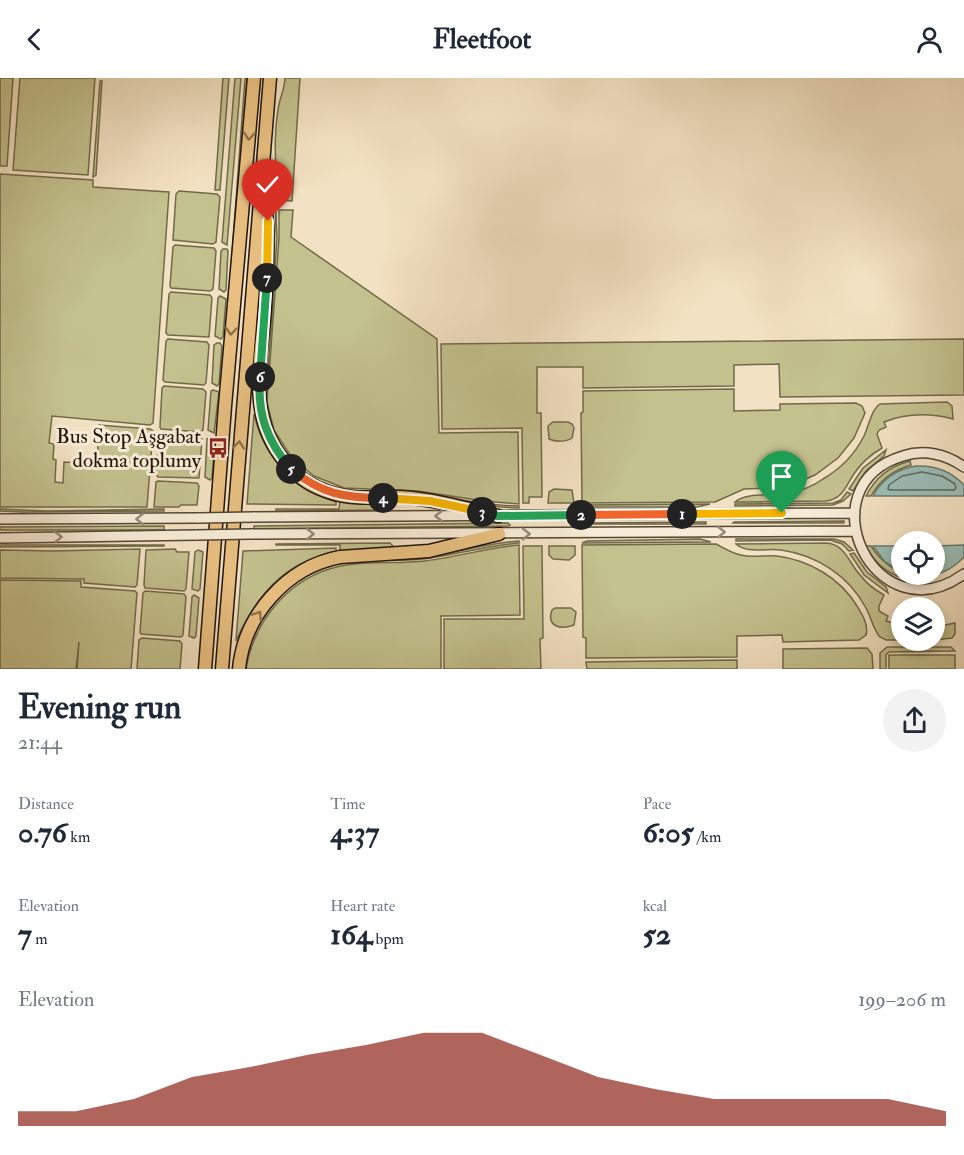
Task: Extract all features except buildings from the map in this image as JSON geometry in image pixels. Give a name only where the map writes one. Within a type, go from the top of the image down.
[{"type":"main road","points":[[205,669],[254,78]]},
{"type":"main road","points":[[222,669],[270,78]]},
{"type":"main road","points":[[262,169],[269,237],[259,404],[267,436],[277,453],[300,477],[333,494],[356,498],[401,497],[498,516]]},
{"type":"main road","points":[[238,669],[244,644],[260,611],[286,582],[304,569],[328,559],[429,551],[500,534]]},
{"type":"street","points":[[964,467],[950,458],[929,453],[915,453],[894,459],[882,466],[867,481],[860,493],[855,513],[855,531],[860,549],[877,571],[895,583],[915,588],[930,588],[950,582],[964,574]]},
{"type":"street","points":[[0,519],[12,521],[855,513]]},
{"type":"street","points":[[0,538],[251,534],[855,531]]},
{"type":"shaded area","points":[[0,78],[13,78],[7,166],[0,166]]},
{"type":"shaded area","points":[[20,78],[95,78],[88,175],[13,170]]},
{"type":"shaded area","points":[[223,78],[229,78],[220,190],[215,190]]},
{"type":"shaded area","points":[[235,78],[241,78],[227,245],[222,242]]},
{"type":"shaded area","points":[[245,78],[247,78],[232,281],[230,281]]},
{"type":"shaded area","points":[[285,78],[300,78],[292,201],[278,200],[276,166],[276,121]]},
{"type":"shaded area","points":[[100,81],[102,81],[96,175],[93,177]]},
{"type":"shaded area","points":[[0,174],[93,180],[93,187],[169,192],[153,423],[150,425],[52,416],[49,443],[54,444],[55,482],[63,483],[64,462],[97,464],[99,425],[150,429],[153,431],[147,507],[0,507]]},
{"type":"shaded area","points":[[179,191],[217,194],[220,197],[216,242],[213,244],[173,240],[176,194]]},
{"type":"shaded area","points":[[279,210],[293,210],[291,237],[437,339],[439,433],[518,432],[519,504],[418,491],[344,488],[314,476],[292,458],[274,430],[267,402]]},
{"type":"shaded area","points":[[276,212],[277,238],[266,402],[276,435],[294,463],[320,482],[337,488],[363,492],[419,493],[519,506],[519,508],[500,507],[431,496],[358,493],[326,486],[300,470],[285,455],[268,423],[264,387]]},
{"type":"shaded area","points":[[175,245],[214,248],[216,251],[213,289],[210,291],[171,288],[173,247]]},
{"type":"shaded area","points":[[223,249],[228,251],[224,292],[219,289]]},
{"type":"shaded area","points":[[171,292],[210,295],[212,298],[209,337],[168,335],[166,333]]},
{"type":"shaded area","points":[[220,296],[226,299],[221,339],[215,336]]},
{"type":"shaded area","points":[[168,339],[207,342],[209,345],[204,385],[163,380]]},
{"type":"shaded area","points":[[964,339],[964,395],[780,397],[779,364],[734,365],[734,386],[583,388],[583,367],[537,367],[537,413],[541,413],[542,497],[529,497],[529,503],[523,503],[522,428],[442,429],[441,344]]},
{"type":"shaded area","points":[[217,343],[222,346],[217,386],[212,383],[214,345]]},
{"type":"shaded area","points":[[164,386],[203,389],[206,392],[203,430],[200,432],[161,429],[162,388]]},
{"type":"shaded area","points":[[734,389],[734,411],[780,410],[780,404],[856,403],[862,406],[865,413],[854,438],[838,458],[815,475],[794,484],[773,488],[744,489],[715,502],[582,503],[581,413],[583,412],[583,391]]},
{"type":"shaded area","points":[[211,391],[219,392],[214,433],[208,430]]},
{"type":"shaded area","points":[[947,402],[952,406],[953,419],[918,415],[884,422],[886,427],[879,430],[877,434],[882,448],[862,464],[841,494],[832,500],[735,502],[746,497],[798,491],[829,475],[841,466],[856,449],[864,436],[874,410],[880,404]]},
{"type":"shaded area","points":[[254,414],[265,444],[283,469],[307,489],[336,502],[336,505],[247,504]]},
{"type":"shaded area","points":[[553,422],[572,424],[574,428],[572,438],[561,441],[549,439],[548,426]]},
{"type":"shaded area","points":[[161,433],[200,436],[202,439],[199,478],[158,477],[156,474]]},
{"type":"shaded area","points":[[210,437],[215,439],[210,480],[205,477],[207,439]]},
{"type":"shaded area","points":[[886,450],[884,456],[866,471],[853,491],[849,489],[863,468]]},
{"type":"shaded area","points":[[910,461],[911,465],[893,473],[883,480],[871,496],[866,496],[884,474]]},
{"type":"shaded area","points":[[156,482],[197,483],[199,486],[197,505],[154,507]]},
{"type":"shaded area","points":[[554,489],[572,490],[574,503],[548,503],[549,492]]},
{"type":"shaded area","points":[[847,492],[851,494],[843,501],[833,505],[735,506],[735,504],[833,503],[841,500]]},
{"type":"shaded area","points":[[340,501],[389,503],[393,506],[389,510],[276,511],[276,509],[339,509]]},
{"type":"shaded area","points":[[710,504],[697,507],[586,507],[582,505]]},
{"type":"shaded area","points":[[0,509],[47,511],[164,509],[164,511],[23,512],[0,511]]},
{"type":"shaded area","points":[[844,521],[844,523],[733,523],[734,522]]},
{"type":"shaded area","points":[[706,522],[706,524],[582,524],[583,523]]},
{"type":"shaded area","points":[[508,523],[510,525],[508,526],[254,529],[254,526]]},
{"type":"shaded area","points":[[164,526],[164,530],[0,530],[0,527]]},
{"type":"shaded area","points":[[700,539],[711,542],[582,543],[587,541]]},
{"type":"shaded area","points":[[736,539],[834,539],[844,542],[853,550],[849,551],[842,544],[830,540],[736,541]]},
{"type":"shaded area","points":[[519,541],[519,543],[423,559],[345,563],[307,576],[291,587],[265,614],[248,649],[242,669],[247,649],[254,630],[264,613],[290,584],[307,574],[345,561],[423,557]]},
{"type":"shaded area","points":[[390,543],[393,546],[390,549],[340,552],[340,545],[276,545],[276,544]]},
{"type":"shaded area","points":[[827,543],[839,547],[866,582],[884,595],[879,611],[888,616],[886,621],[891,622],[891,640],[880,637],[859,597],[851,586],[831,569],[794,553],[752,550],[736,544]]},
{"type":"shaded area","points":[[716,544],[745,556],[789,558],[823,572],[842,587],[857,606],[866,624],[866,635],[859,640],[783,642],[782,635],[737,636],[737,657],[586,658],[586,638],[583,637],[582,545]]},
{"type":"shaded area","points":[[0,545],[164,545],[164,546],[0,547]]},
{"type":"shaded area","points":[[519,545],[520,615],[441,616],[441,669],[246,669],[258,632],[268,615],[280,600],[310,577],[347,565],[425,561]]},
{"type":"shaded area","points":[[523,546],[542,546],[541,669],[444,669],[444,619],[524,619]]},
{"type":"shaded area","points":[[549,546],[575,546],[575,555],[569,560],[553,559],[549,555]]},
{"type":"shaded area","points":[[866,546],[871,546],[891,567],[891,572],[885,569],[874,559]]},
{"type":"shaded area","points":[[336,548],[336,551],[317,556],[301,564],[274,583],[253,609],[236,641],[243,551]]},
{"type":"shaded area","points":[[140,549],[135,587],[84,583],[84,579],[0,578],[0,550]]},
{"type":"shaded area","points":[[175,549],[177,552],[189,552],[186,589],[184,591],[145,588],[146,550]]},
{"type":"shaded area","points":[[198,550],[203,552],[198,591],[192,589],[195,552]]},
{"type":"shaded area","points":[[854,553],[867,572],[886,587],[888,593],[864,575],[850,554]]},
{"type":"shaded area","points":[[0,580],[81,581],[81,587],[135,591],[137,593],[131,669],[77,669],[79,642],[76,669],[0,669]]},
{"type":"shaded area","points":[[145,591],[184,594],[186,597],[181,637],[141,634],[143,593]]},
{"type":"shaded area","points":[[194,595],[199,598],[194,638],[189,636]]},
{"type":"shaded area","points":[[571,608],[576,612],[574,625],[560,627],[553,624],[552,610]]},
{"type":"shaded area","points":[[955,623],[955,634],[952,638],[945,639],[945,625]]},
{"type":"shaded area","points":[[142,638],[180,641],[182,644],[180,669],[137,669],[139,640]]},
{"type":"shaded area","points":[[887,647],[891,647],[891,651],[945,651],[945,647],[951,647],[955,651],[889,652],[886,655],[886,669],[880,669],[880,653]]},
{"type":"shaded area","points":[[867,648],[872,654],[873,669],[783,669],[783,649]]},
{"type":"shaded area","points":[[889,655],[955,655],[955,669],[889,669]]},
{"type":"shaded area","points":[[737,660],[737,669],[587,669],[586,662]]},
{"type":"water","points":[[916,466],[936,468],[954,476],[964,485],[964,496],[873,496],[891,476]]},
{"type":"water","points":[[964,545],[964,557],[945,571],[945,546]]},
{"type":"water","points":[[873,546],[891,546],[891,566],[885,562]]},
{"type":"place","name":"Bus Stop Aşgabat dokma toplumy","points":[[218,448]]},
{"type":"route","points":[[268,221],[268,258],[259,404],[267,436],[277,453],[291,469],[310,483],[333,494],[356,498],[401,497],[447,503],[498,516],[782,513]]}]
